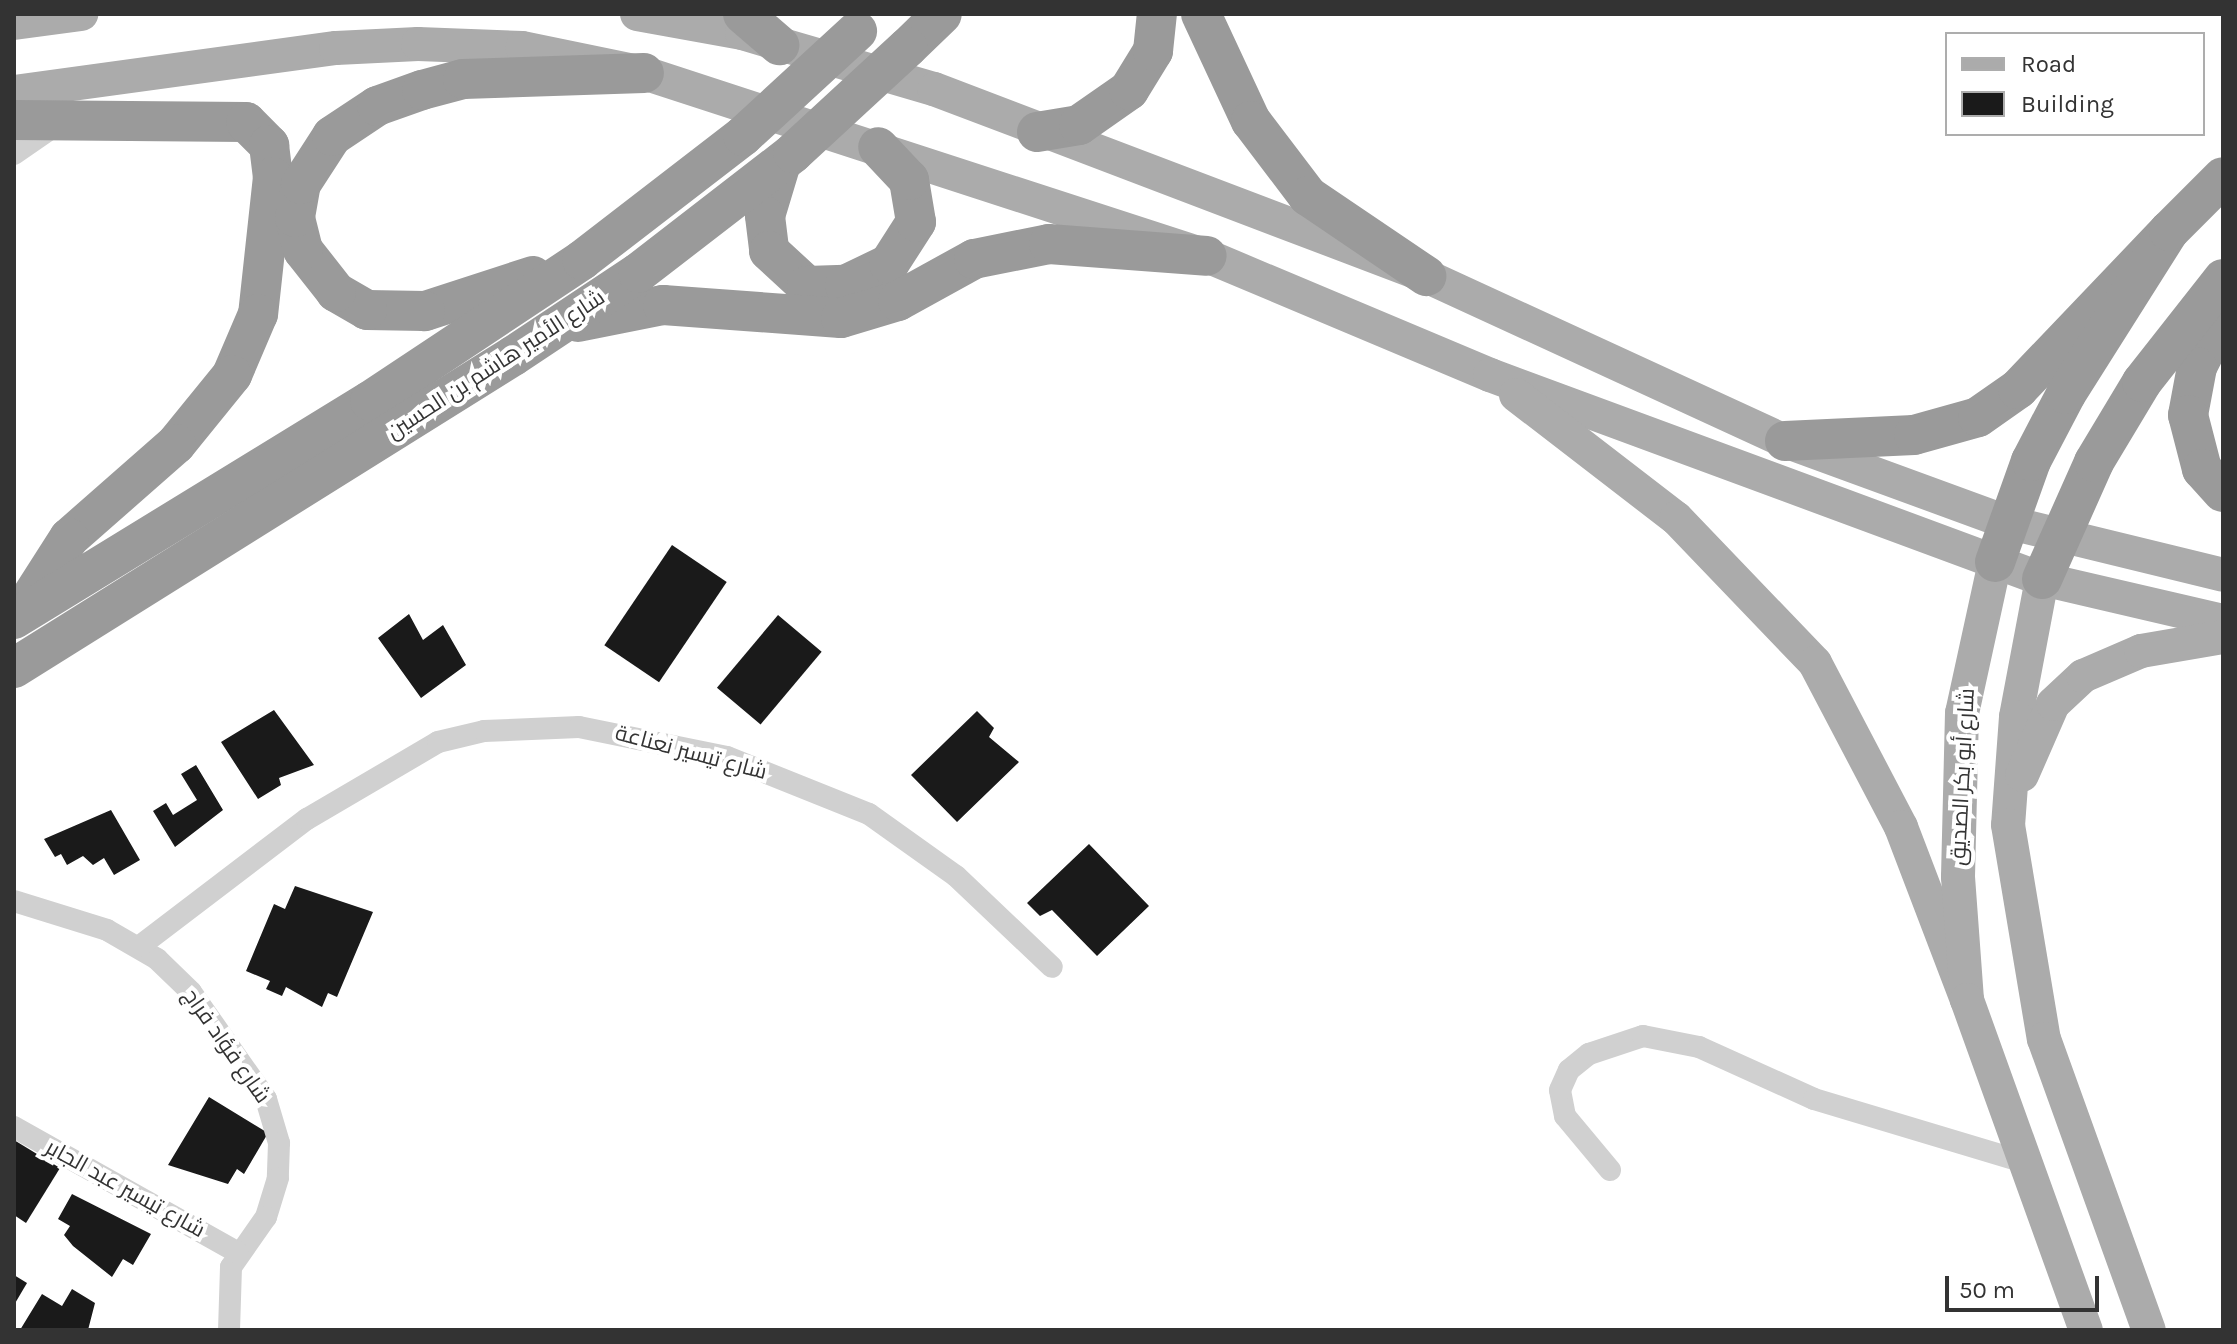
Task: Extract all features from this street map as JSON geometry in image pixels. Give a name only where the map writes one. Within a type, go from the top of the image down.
[{"type":"highway","points":[[743,14],[779,45]]},
{"type":"highway","name":"شارع الأمير هاشم بن الحسين","points":[[14,668],[558,327],[787,158],[942,14]]},
{"type":"highway","points":[[1037,132],[1089,120],[1129,90],[1153,51],[1157,14]]},
{"type":"highway","points":[[1201,14],[1251,121],[1292,177],[1426,276]]},
{"type":"highway","name":"شارع الأمير هاشم بن الحسين","points":[[17,618],[281,458],[582,260],[743,136],[865,23]]},
{"type":"highway","points":[[582,260],[425,311],[367,310],[336,292],[310,261],[297,232],[297,201],[332,136],[377,106],[463,79],[644,73]]},
{"type":"highway","points":[[14,120],[59,123],[246,122],[269,145],[272,200],[258,314],[232,375],[176,444],[69,538],[17,618]]},
{"type":"highway","points":[[787,158],[765,216],[769,251],[807,286],[845,285],[889,264],[916,222],[909,180],[878,147]]},
{"type":"highway","name":"شارع أبو بكر الصديق","points":[[1995,562],[2006,522],[2066,394],[2169,231],[2223,177]]},
{"type":"highway","points":[[1785,441],[1914,435],[1978,417],[2018,389],[2169,231]]},
{"type":"highway","points":[[558,327],[663,305],[841,318],[898,301],[974,259],[1022,247],[1207,256]]},
{"type":"highway","points":[[2042,579],[2058,538],[2142,382],[2223,279]]},
{"type":"highway","points":[[2223,315],[2197,367],[2188,415],[2202,469],[2223,492]]},
{"type":"main road","points":[[14,23],[81,14]]},
{"type":"main road","points":[[637,14],[779,45],[934,89],[1037,132],[1426,276],[1785,441],[2058,538],[2223,575]]},
{"type":"main road","points":[[14,92],[336,48],[418,44],[522,48],[644,73],[1207,256],[1490,375],[2042,579],[2223,621]]},
{"type":"main road","points":[[1490,375],[1676,518],[1815,663],[1901,827],[1967,1000]]},
{"type":"main road","name":"شارع أبو بكر الصديق","points":[[1995,562],[1962,713],[1958,877],[1967,1000],[2086,1330]]},
{"type":"main road","points":[[2042,579],[2016,717],[2008,825],[2044,1039],[2149,1330]]},
{"type":"main road","points":[[2008,825],[2030,750],[2069,687],[2105,662],[2223,637]]},
{"type":"street","points":[[14,154],[59,123]]},
{"type":"street","name":"شارع تيسير نعناعة","points":[[140,946],[307,819],[438,742],[484,731],[579,727],[727,757],[869,814],[956,876],[1052,967]]},
{"type":"street","name":"شارع فؤاد فراج","points":[[14,901],[140,946],[191,992],[273,1114],[281,1158],[275,1195],[237,1252],[229,1330]]},
{"type":"street","points":[[1610,1170],[1565,1116],[1560,1090],[1569,1070],[1589,1054],[1643,1036],[1699,1047],[1814,1099],[2024,1162]]},
{"type":"street","name":"شارع تيسير عبد الجابر","points":[[14,1127],[237,1252]]},
{"type":"building","points":[[672,545],[727,582],[659,682],[604,645]]},
{"type":"building","points":[[409,614],[423,640],[443,625],[466,665],[421,698],[378,638]]},
{"type":"building","points":[[778,615],[822,652],[761,724],[717,688]]},
{"type":"building","points":[[274,710],[314,765],[279,778],[281,785],[258,799],[221,742]]},
{"type":"building","points":[[977,711],[994,728],[989,737],[1019,762],[957,822],[911,775]]},
{"type":"building","points":[[196,765],[223,810],[175,847],[153,811],[166,803],[173,815],[197,800],[181,774]]},
{"type":"building","points":[[111,810],[140,860],[114,875],[104,858],[93,865],[83,856],[67,865],[61,854],[55,857],[44,839]]},
{"type":"building","points":[[1089,844],[1149,906],[1097,956],[1052,910],[1040,916],[1027,903]]},
{"type":"building","points":[[295,886],[373,912],[337,997],[328,993],[322,1007],[286,987],[282,996],[266,989],[270,981],[246,971],[274,904],[285,909]]},
{"type":"building","points":[[209,1097],[268,1133],[244,1174],[237,1169],[228,1184],[168,1165]]},
{"type":"building","points":[[14,1140],[60,1168],[26,1223],[14,1215]]},
{"type":"building","points":[[72,1194],[151,1234],[133,1265],[123,1259],[112,1277],[73,1246],[64,1235],[70,1226],[58,1219]]},
{"type":"building","points":[[14,1275],[27,1283],[14,1305]]},
{"type":"building","points":[[72,1289],[95,1303],[88,1330],[20,1330],[42,1294],[62,1306]]}]
